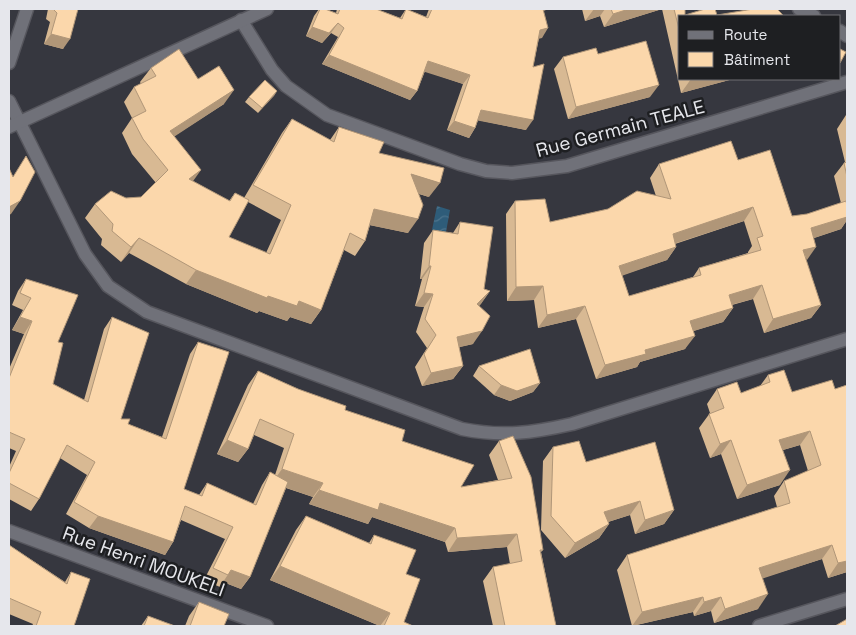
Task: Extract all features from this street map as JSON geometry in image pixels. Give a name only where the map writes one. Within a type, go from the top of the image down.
[{"type":"street","points":[[9,63],[27,9]]},
{"type":"street","points":[[14,124],[267,9]]},
{"type":"street","points":[[799,9],[812,15]]},
{"type":"street","name":"Rue Germain TEALE","points":[[240,20],[272,70],[286,86],[327,115],[460,164],[486,171],[512,173],[567,166],[847,82]]},
{"type":"street","points":[[9,101],[14,124],[86,254],[99,277],[119,296],[171,322],[462,429],[501,435],[545,430],[572,424],[847,339]]},
{"type":"street","name":"Rue Henri MOUKELI","points":[[9,531],[267,626]]},
{"type":"street","points":[[759,626],[847,599]]},
{"type":"water","points":[[437,206],[450,210],[446,232],[440,235],[432,230]]},
{"type":"building","points":[[53,9],[78,9],[70,39],[51,34],[57,13]]},
{"type":"building","points":[[320,9],[338,14],[340,9],[376,9],[402,19],[406,9],[428,18],[432,9],[543,9],[548,28],[540,30],[533,67],[544,64],[533,120],[481,110],[475,128],[454,121],[470,75],[428,61],[417,91],[329,55],[344,28],[338,23],[329,33],[312,27]]},
{"type":"building","points":[[611,9],[629,9],[613,14]]},
{"type":"building","points":[[674,9],[685,9],[685,15],[678,15],[678,25]]},
{"type":"building","points":[[705,9],[715,9],[717,15],[685,15]]},
{"type":"building","points":[[753,9],[777,9],[783,15],[717,15]]},
{"type":"building","points":[[646,41],[659,85],[576,107],[563,57],[596,48],[598,54]]},
{"type":"building","points":[[179,49],[198,79],[219,66],[234,90],[170,131],[201,170],[189,179],[230,201],[235,193],[249,200],[229,237],[270,254],[291,205],[253,185],[292,119],[334,142],[339,127],[384,142],[379,153],[444,168],[440,183],[411,174],[423,205],[418,219],[374,209],[365,241],[350,233],[321,310],[299,301],[297,306],[268,296],[267,298],[196,270],[139,238],[131,247],[112,231],[113,224],[95,204],[111,191],[126,198],[141,197],[168,170],[143,139],[132,118],[146,111],[134,87],[156,76],[151,68]]},
{"type":"building","points":[[841,50],[846,52],[841,61]]},
{"type":"building","points":[[265,80],[277,91],[262,108],[249,97]]},
{"type":"building","points":[[731,141],[738,160],[770,150],[792,216],[807,214],[846,201],[847,217],[811,228],[816,247],[803,250],[821,305],[773,319],[762,285],[729,295],[733,308],[690,321],[695,336],[645,350],[646,354],[605,365],[585,306],[547,315],[543,286],[516,287],[515,201],[545,199],[550,222],[608,209],[637,191],[671,199],[659,164]],"holes":[[[753,207],[763,236],[757,238],[761,250],[699,268],[701,275],[629,296],[619,266],[676,247],[673,234]]]},
{"type":"building","points":[[26,156],[35,172],[20,201],[9,207],[9,168],[13,177]]},
{"type":"building","points":[[847,162],[847,177],[844,163]]},
{"type":"building","points":[[460,222],[493,227],[484,289],[490,291],[477,304],[490,316],[482,331],[457,337],[463,366],[431,373],[424,354],[436,335],[425,319],[433,294],[424,293],[431,266],[429,266],[433,230],[458,234]]},
{"type":"building","points":[[26,279],[78,295],[58,342],[63,343],[53,384],[88,402],[112,317],[149,333],[121,419],[130,419],[128,424],[166,439],[198,342],[229,352],[184,489],[202,496],[207,483],[256,505],[270,472],[288,482],[250,577],[231,570],[228,575],[213,568],[233,527],[185,506],[173,542],[98,516],[74,502],[95,462],[67,445],[39,499],[9,483],[9,473],[25,439],[9,432],[9,378],[32,321],[20,317],[31,298],[20,293]]},
{"type":"building","points":[[530,349],[540,383],[517,391],[501,385],[479,366]]},
{"type":"building","points":[[784,370],[792,392],[832,380],[835,389],[847,385],[847,561],[838,563],[832,545],[759,568],[768,594],[725,609],[721,597],[704,602],[703,597],[642,612],[627,555],[790,503],[784,481],[821,465],[810,431],[779,440],[790,470],[747,485],[731,440],[720,444],[709,414],[724,408],[717,389],[737,382],[741,393],[770,382],[768,375]]},
{"type":"building","points":[[258,371],[298,389],[346,406],[345,410],[405,430],[402,441],[474,465],[461,487],[512,478],[499,441],[513,436],[531,477],[543,550],[540,550],[556,626],[505,626],[493,567],[522,561],[517,534],[457,538],[455,528],[380,503],[378,510],[319,490],[323,483],[282,469],[294,434],[260,419],[248,449],[227,440]]},
{"type":"building","points":[[579,441],[586,462],[655,442],[674,510],[645,520],[640,501],[604,512],[609,524],[575,543],[551,516],[553,447]]},
{"type":"building","points":[[306,516],[371,544],[374,535],[416,550],[406,574],[420,579],[404,622],[413,626],[384,626],[390,613],[280,566]]},
{"type":"building","points":[[9,545],[67,584],[71,572],[90,579],[74,626],[36,626],[41,612],[9,598]]},
{"type":"building","points":[[199,602],[229,614],[224,626],[190,626]]},
{"type":"building","points":[[148,616],[175,626],[144,626]]},
{"type":"building","points":[[847,619],[847,626],[835,626]]}]
